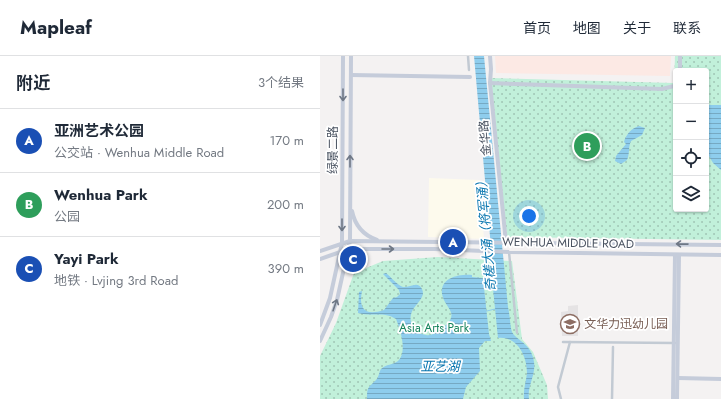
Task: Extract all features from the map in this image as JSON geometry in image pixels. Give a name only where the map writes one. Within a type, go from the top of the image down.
[{"type":"main road","name":"绿景二路","points":[[320,325],[330,298],[342,243],[343,56]]},
{"type":"main road","points":[[320,341],[337,300],[350,242],[351,56]]},
{"type":"main road","name":"金华路","points":[[490,56],[490,82],[504,243]]},
{"type":"main road","points":[[680,56],[680,68]]},
{"type":"main road","points":[[351,75],[470,77]]},
{"type":"main road","points":[[490,82],[662,88],[673,86]]},
{"type":"main road","points":[[350,200],[352,213],[356,224],[371,238],[382,242]]},
{"type":"main road","name":"WENHUA MIDDLE ROAD","points":[[320,251],[342,243],[350,242],[721,245]]},
{"type":"main road","name":"WENHUA MIDDLE ROAD","points":[[320,259],[349,249],[434,249],[503,252],[721,255]]},
{"type":"main road","points":[[673,399],[676,343],[677,255]]},
{"type":"main road","points":[[676,343],[678,378],[677,399]]},
{"type":"main road","points":[[678,378],[721,378]]},
{"type":"street","points":[[468,56],[469,70]]},
{"type":"street","points":[[509,252],[517,333]]},
{"type":"street","points":[[320,311],[325,314]]},
{"type":"street","points":[[563,342],[676,343]]},
{"type":"street","points":[[561,399],[558,387],[570,342]]},
{"type":"street","points":[[612,399],[613,347]]},
{"type":"shaded area","points":[[495,56],[671,56],[670,76],[496,73]]},
{"type":"shaded area","points":[[429,178],[480,180],[484,239],[428,237]]},
{"type":"shaded area","name":"文华力迅幼儿园","points":[[578,305],[578,336],[562,336],[561,312],[568,311],[568,306]]},
{"type":"green space","points":[[675,56],[721,56],[721,240],[507,237],[491,78],[673,83],[673,212],[709,212],[709,68],[675,68]]},
{"type":"green space","name":"Asia Arts Park","points":[[438,257],[512,261],[522,339],[533,352],[547,385],[548,399],[320,399],[320,356],[336,323],[354,273],[383,261]]},
{"type":"water","points":[[474,56],[484,56],[511,330],[514,335],[530,350],[534,362],[534,371],[529,390],[529,399],[524,399],[527,367],[523,354],[511,340],[498,338]]},
{"type":"water","points":[[709,105],[721,105],[721,170],[713,163],[709,156]]},
{"type":"water","points":[[639,126],[645,128],[642,135],[631,141],[627,160],[621,164],[615,161],[616,156],[626,144],[624,142],[628,134]]},
{"type":"water","name":"亚艺湖","points":[[386,273],[396,283],[403,287],[416,285],[420,286],[423,294],[422,298],[411,314],[411,320],[413,327],[417,331],[428,335],[433,334],[447,324],[452,315],[442,294],[442,288],[447,280],[462,275],[472,275],[472,277],[483,278],[491,341],[485,341],[479,348],[480,371],[466,387],[463,399],[367,399],[368,388],[377,379],[381,369],[398,361],[401,357],[403,346],[396,319],[387,315],[358,313],[359,292],[362,291],[362,307],[368,312],[378,312],[384,310],[393,298],[400,294],[399,290],[383,274]]},
{"type":"waterway","points":[[487,311],[495,309]]},
{"type":"place","name":"Wenhua Park","points":[[587,146]]},
{"type":"place","name":"亚洲艺术公园","points":[[453,242]]},
{"type":"place","name":"Yayi Park","points":[[353,259]]},
{"type":"place","name":"文华力迅幼儿园","points":[[570,324]]},
{"type":"water label","name":"奇槎大涌（将军涌）","points":[[486,233]]}]
